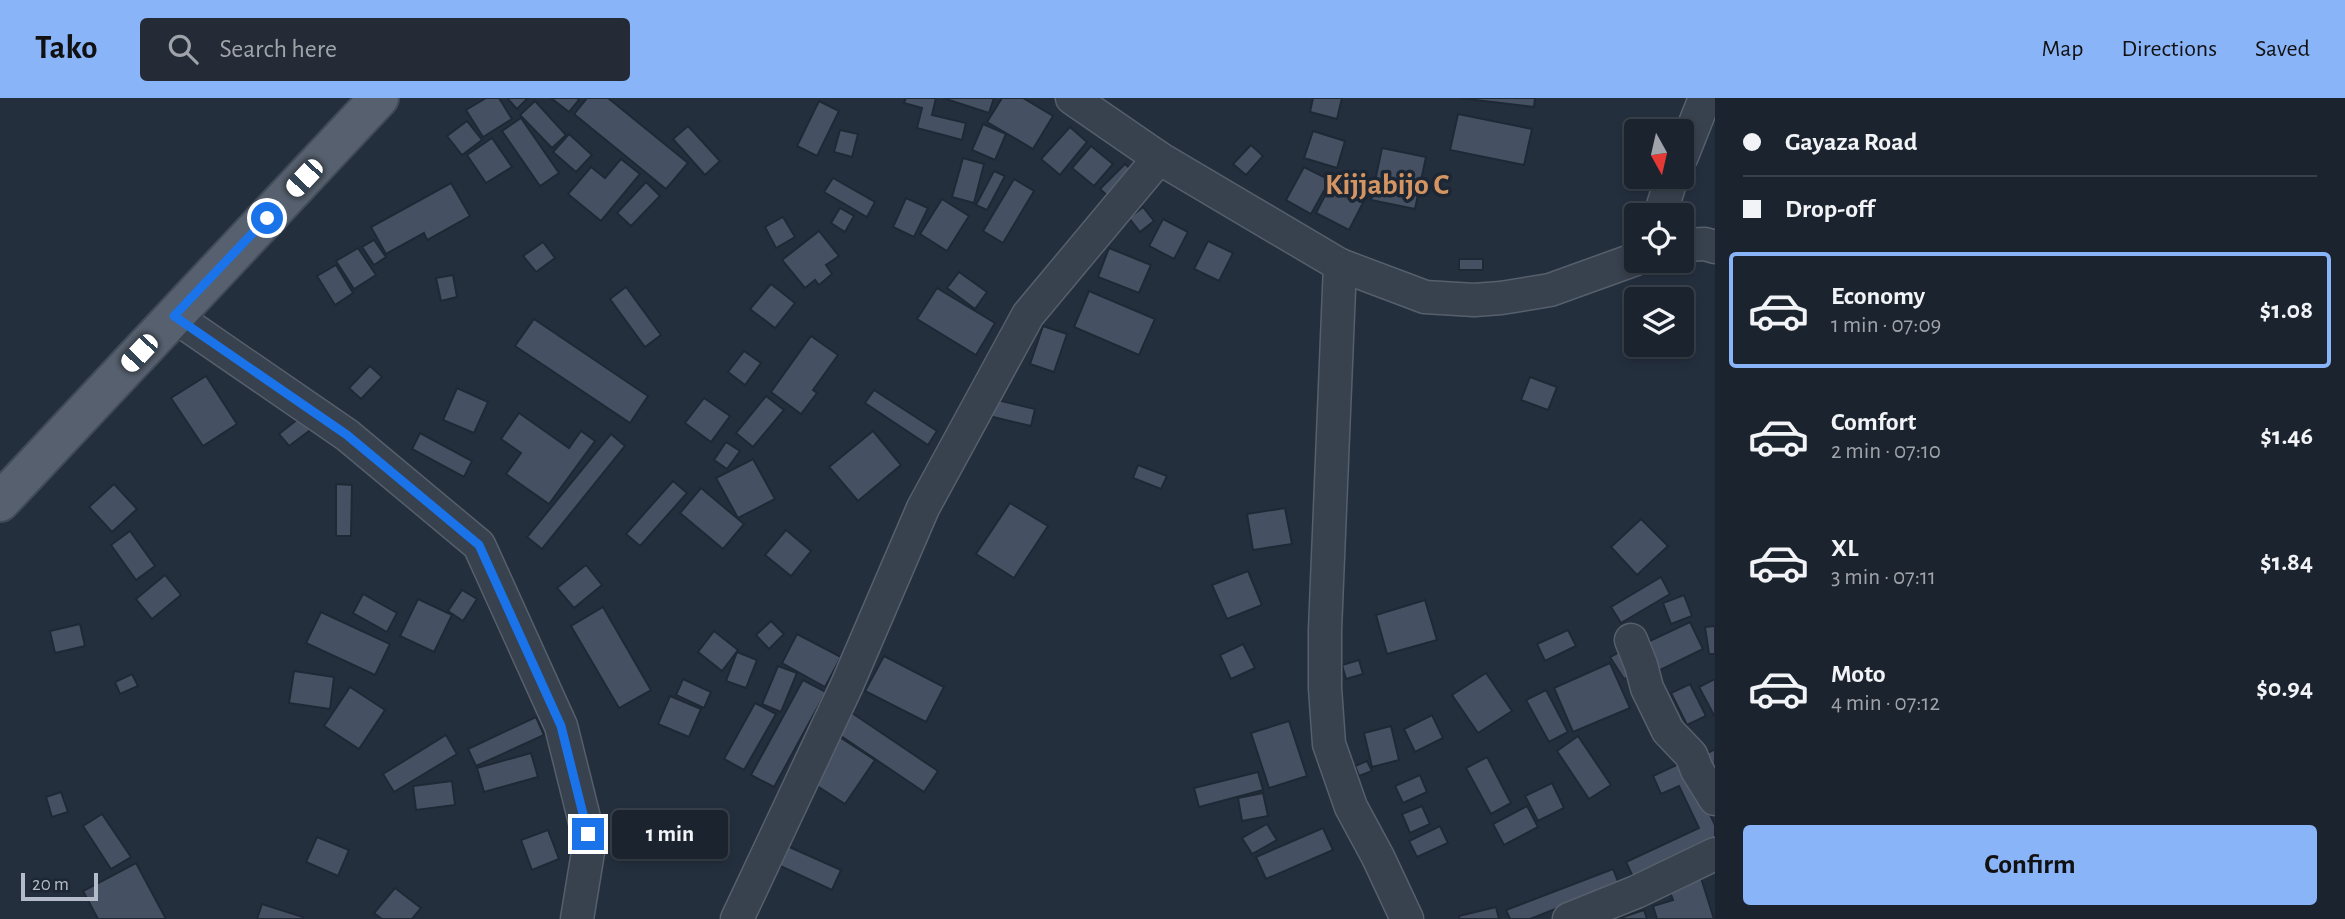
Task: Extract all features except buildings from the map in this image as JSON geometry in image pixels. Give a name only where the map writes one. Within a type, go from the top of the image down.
[{"type":"main road","points":[[0,502],[378,99]]},
{"type":"street","points":[[1072,98],[1159,158],[1340,265],[1425,297],[1474,300],[1550,290],[1624,263]]},
{"type":"street","points":[[1694,126],[1705,98]]},
{"type":"street","points":[[737,919],[847,685],[923,508],[1028,315],[1159,158]]},
{"type":"street","points":[[1694,244],[1715,247]]},
{"type":"street","points":[[1340,265],[1325,630],[1329,744],[1351,807],[1407,919]]},
{"type":"street","points":[[174,316],[347,435],[479,545],[566,742],[589,846],[576,919]]},
{"type":"street","points":[[1631,640],[1647,688],[1668,731],[1691,755],[1715,799]]},
{"type":"street","points":[[1569,919],[1636,892],[1715,854]]},
{"type":"district","name":"Kijjabijo C","points":[[1387,185]]},
{"type":"route","points":[[267,218],[174,316],[347,435],[479,545],[561,726],[588,834]]}]
